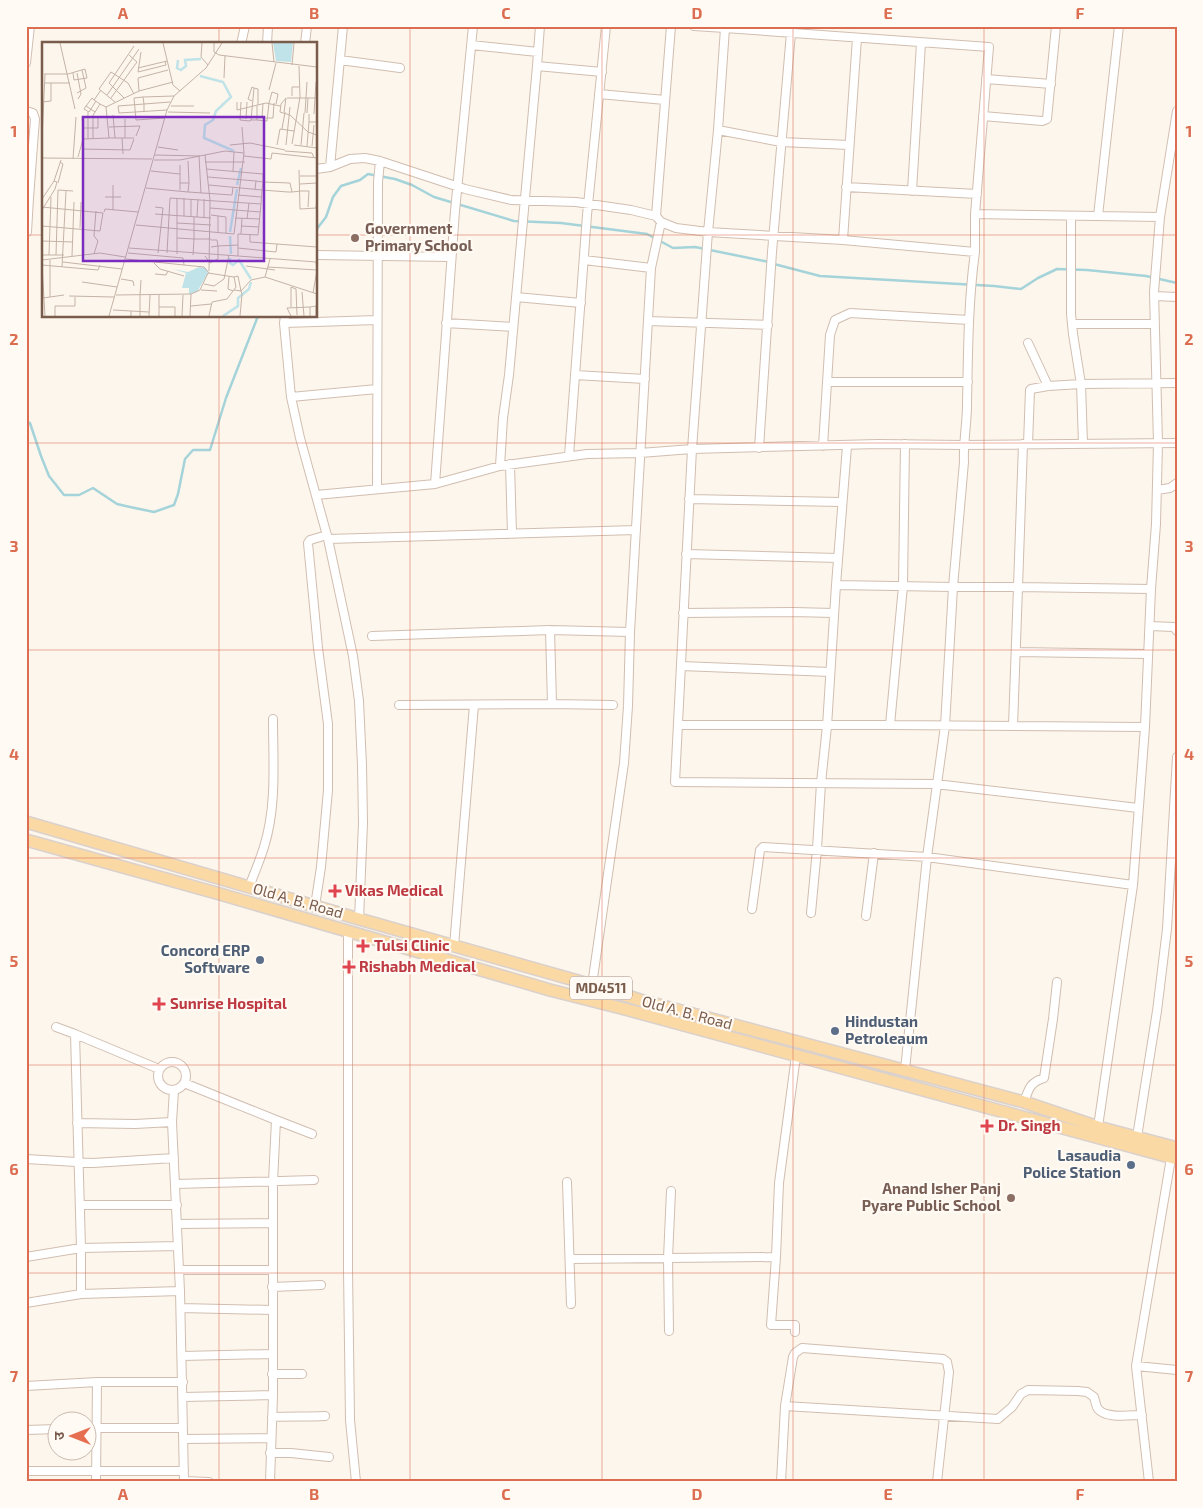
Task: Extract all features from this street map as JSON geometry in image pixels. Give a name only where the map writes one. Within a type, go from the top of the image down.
[{"type":"main road","name":"Old A. B. Road","points":[[26,822],[640,1000],[1024,1102],[1098,1127],[1137,1137],[1175,1155]]},
{"type":"main road","points":[[55,849],[62,833]]},
{"type":"main road","name":"Old A. B. Road","points":[[26,840],[550,990],[1175,1155]]},
{"type":"street","points":[[26,63],[30,26]]},
{"type":"street","points":[[241,42],[245,26]]},
{"type":"street","points":[[267,42],[268,26]]},
{"type":"street","points":[[305,42],[307,26]]},
{"type":"street","points":[[330,167],[343,26]]},
{"type":"street","points":[[435,484],[451,257],[473,26]]},
{"type":"street","points":[[500,466],[540,26]]},
{"type":"street","points":[[569,456],[586,236],[606,26]]},
{"type":"street","points":[[592,985],[624,763],[651,268],[658,239],[671,26]]},
{"type":"street","points":[[694,26],[989,47],[975,214],[975,252],[969,320],[967,412],[953,587],[945,726],[936,784],[905,1070]]},
{"type":"street","points":[[983,116],[1045,121],[1048,116],[1056,26]]},
{"type":"street","points":[[1098,216],[1120,26]]},
{"type":"street","points":[[725,28],[692,449],[675,782],[936,784],[1138,808]]},
{"type":"street","points":[[759,448],[772,252],[791,33]]},
{"type":"street","points":[[843,240],[857,38]]},
{"type":"street","points":[[912,191],[921,43]]},
{"type":"street","points":[[471,45],[538,52]]},
{"type":"street","points":[[340,60],[400,68]]},
{"type":"street","points":[[536,66],[602,72]]},
{"type":"street","points":[[986,79],[1051,84]]},
{"type":"street","points":[[600,94],[665,100]]},
{"type":"street","points":[[26,111],[33,113],[35,119],[27,232]]},
{"type":"street","points":[[1098,1127],[1133,885],[1145,727],[1156,524],[1158,443],[1155,271],[1160,217],[1177,111]]},
{"type":"street","points":[[718,130],[781,142],[849,145]]},
{"type":"street","points":[[318,169],[330,167],[350,159],[365,158],[380,161],[458,187],[511,200],[576,202],[631,210],[659,219],[676,228],[975,252]]},
{"type":"street","points":[[376,489],[378,182],[380,161]]},
{"type":"street","points":[[846,187],[977,194]]},
{"type":"street","points":[[975,214],[1160,217]]},
{"type":"street","points":[[1071,216],[1072,324],[1081,384],[1083,444]]},
{"type":"street","points":[[318,254],[451,257]]},
{"type":"street","points":[[584,260],[651,268]]},
{"type":"street","points":[[1154,294],[1177,297]]},
{"type":"street","points":[[516,298],[581,303]]},
{"type":"street","points":[[823,446],[830,335],[835,320],[850,313],[969,320]]},
{"type":"street","points":[[359,919],[363,823],[359,701],[353,656],[327,537],[291,397],[285,320],[377,320]]},
{"type":"street","points":[[648,321],[768,325]]},
{"type":"street","points":[[446,323],[513,327]]},
{"type":"street","points":[[1072,324],[1155,324]]},
{"type":"street","points":[[1028,342],[1048,386]]},
{"type":"street","points":[[575,375],[645,379]]},
{"type":"street","points":[[827,382],[968,382]]},
{"type":"street","points":[[1013,726],[1018,587],[1030,390],[1048,386],[1081,384],[1177,383]]},
{"type":"street","points":[[291,397],[377,389]]},
{"type":"street","points":[[316,494],[435,484],[510,464],[587,454],[640,453],[692,449],[905,444],[1177,442]]},
{"type":"street","points":[[890,725],[903,586],[905,444]]},
{"type":"street","points":[[810,913],[827,726],[847,446]]},
{"type":"street","points":[[510,464],[512,534]]},
{"type":"street","points":[[1157,490],[1170,488],[1177,483]]},
{"type":"street","points":[[689,499],[842,502]]},
{"type":"street","points":[[315,906],[321,867],[328,790],[328,724],[318,648],[308,542],[327,537],[636,530]]},
{"type":"street","points":[[686,554],[838,558]]},
{"type":"street","points":[[836,585],[1151,589]]},
{"type":"street","points":[[683,613],[834,613]]},
{"type":"street","points":[[1150,626],[1174,627],[1177,631]]},
{"type":"street","points":[[372,636],[550,630],[630,632]]},
{"type":"street","points":[[550,630],[552,704]]},
{"type":"street","points":[[1016,652],[1148,654]]},
{"type":"street","points":[[681,666],[830,672]]},
{"type":"street","points":[[399,705],[613,705]]},
{"type":"street","points":[[454,946],[474,705]]},
{"type":"street","points":[[249,887],[265,846],[271,811],[274,719]]},
{"type":"street","points":[[678,725],[1145,727]]},
{"type":"street","points":[[1137,1137],[1157,1011],[1166,929],[1177,757]]},
{"type":"street","points":[[752,909],[760,850],[763,846],[928,856],[1133,885]]},
{"type":"street","points":[[866,916],[874,853]]},
{"type":"street","points":[[348,932],[350,1420],[356,1482]]},
{"type":"street","points":[[1024,1102],[1030,1085],[1044,1078],[1057,982]]},
{"type":"street","points":[[56,1027],[159,1069]]},
{"type":"street","points":[[75,1034],[81,1294]]},
{"type":"street","points":[[795,1332],[795,1325],[770,1325],[776,1257],[779,1183],[796,1056]]},
{"type":"street","points":[[169,1062],[178,1063],[184,1068],[186,1076],[184,1083],[174,1090],[166,1089],[160,1084],[159,1069],[169,1062]]},
{"type":"street","points":[[184,1083],[312,1134]]},
{"type":"street","points":[[174,1090],[172,1122],[178,1224],[184,1482],[209,1482]]},
{"type":"street","points":[[270,1482],[272,1223],[276,1120]]},
{"type":"street","points":[[77,1123],[135,1124],[172,1122]]},
{"type":"street","points":[[1149,1482],[1136,1366],[1175,1155]]},
{"type":"street","points":[[26,1159],[79,1163],[174,1158]]},
{"type":"street","points":[[176,1184],[314,1180]]},
{"type":"street","points":[[567,1182],[571,1304]]},
{"type":"street","points":[[669,1332],[668,1258],[671,1190]]},
{"type":"street","points":[[80,1205],[177,1205]]},
{"type":"street","points":[[178,1224],[272,1223]]},
{"type":"street","points":[[26,1257],[81,1248],[178,1246]]},
{"type":"street","points":[[570,1259],[776,1257]]},
{"type":"street","points":[[179,1270],[272,1270]]},
{"type":"street","points":[[272,1287],[321,1285]]},
{"type":"street","points":[[26,1303],[81,1294],[180,1291]]},
{"type":"street","points":[[180,1308],[272,1310]]},
{"type":"street","points":[[781,1482],[785,1406],[793,1357],[802,1348],[943,1359],[947,1362],[949,1372],[936,1482]]},
{"type":"street","points":[[182,1356],[272,1354]]},
{"type":"street","points":[[1136,1366],[1177,1370]]},
{"type":"street","points":[[272,1374],[302,1374]]},
{"type":"street","points":[[26,1386],[96,1382],[183,1382]]},
{"type":"street","points":[[96,1382],[96,1410]]},
{"type":"street","points":[[785,1406],[998,1419],[1012,1406],[1021,1394],[1028,1390],[1039,1390],[1087,1392],[1094,1397],[1098,1408],[1104,1413],[1112,1416],[1142,1416]]},
{"type":"street","points":[[183,1397],[272,1395]]},
{"type":"street","points":[[272,1417],[292,1415],[325,1416]]},
{"type":"street","points":[[98,1428],[184,1428]]},
{"type":"street","points":[[26,1430],[48,1429]]},
{"type":"street","points":[[184,1439],[271,1438]]},
{"type":"street","points":[[270,1453],[291,1452],[329,1457]]},
{"type":"street","points":[[96,1460],[96,1482]]},
{"type":"street","points":[[26,1471],[184,1471]]},
{"type":"waterway","points":[[318,227],[326,217],[333,197],[341,186],[360,180],[368,174],[395,179],[412,185],[434,197],[514,221],[561,223],[647,234],[673,248],[695,247],[769,262]]},
{"type":"waterway","points":[[774,264],[820,276],[1021,289],[1057,269],[1146,276],[1177,283]]},
{"type":"waterway","points":[[26,421],[30,423],[49,476],[64,495],[79,495],[93,488],[117,504],[130,507],[154,512],[174,505],[185,459],[193,450],[210,450],[226,398],[257,318]]},
{"type":"place","name":"Government Primary School","points":[[355,238]]},
{"type":"place","name":"Vikas Medical","points":[[335,891]]},
{"type":"place","name":"Tulsi Clinic","points":[[363,946]]},
{"type":"place","name":"Concord ERP Software","points":[[260,960]]},
{"type":"place","name":"Rishabh Medical","points":[[349,967]]},
{"type":"place","name":"Sunrise Hospital","points":[[159,1004]]},
{"type":"place","name":"Hindustan Petroleaum","points":[[835,1031]]},
{"type":"place","name":"Dr. Singh","points":[[987,1126]]},
{"type":"place","name":"Lasaudia Police Station","points":[[1131,1165]]},
{"type":"place","name":"Anand Isher Panj Pyare Public School","points":[[1011,1198]]}]
